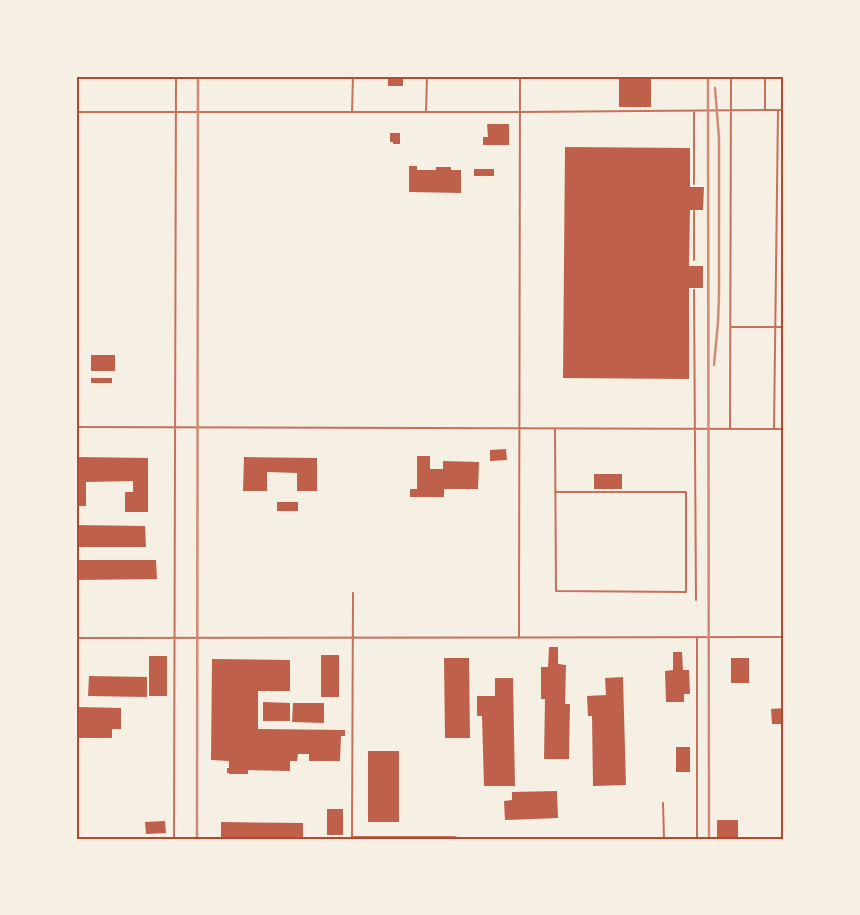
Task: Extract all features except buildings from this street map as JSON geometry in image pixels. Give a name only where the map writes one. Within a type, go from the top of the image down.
[{"type":"lane","points":[[174,839],[176,76]]},
{"type":"lane","points":[[352,76],[352,112]]},
{"type":"lane","points":[[426,112],[427,76]]},
{"type":"lane","points":[[519,637],[520,76]]},
{"type":"lane","points":[[730,429],[731,76]]},
{"type":"lane","points":[[765,76],[765,110]]},
{"type":"lane","points":[[774,430],[778,110]]},
{"type":"lane","points":[[76,112],[784,110]]},
{"type":"lane","points":[[694,111],[694,184]]},
{"type":"lane","points":[[694,212],[694,260]]},
{"type":"lane","points":[[694,290],[696,600]]},
{"type":"lane","points":[[730,327],[784,327]]},
{"type":"lane","points":[[76,427],[784,430]]},
{"type":"lane","points":[[555,429],[556,592],[686,592],[686,492],[556,492]]},
{"type":"lane","points":[[353,593],[352,838],[461,839]]},
{"type":"lane","points":[[697,637],[697,839]]},
{"type":"lane","points":[[76,638],[784,637]]},
{"type":"lane","points":[[663,803],[664,839]]},
{"type":"railway","points":[[197,839],[198,76]]},
{"type":"railway","points":[[708,76],[709,839]]},
{"type":"railway","points":[[714,365],[719,295],[719,138],[715,88]]}]
